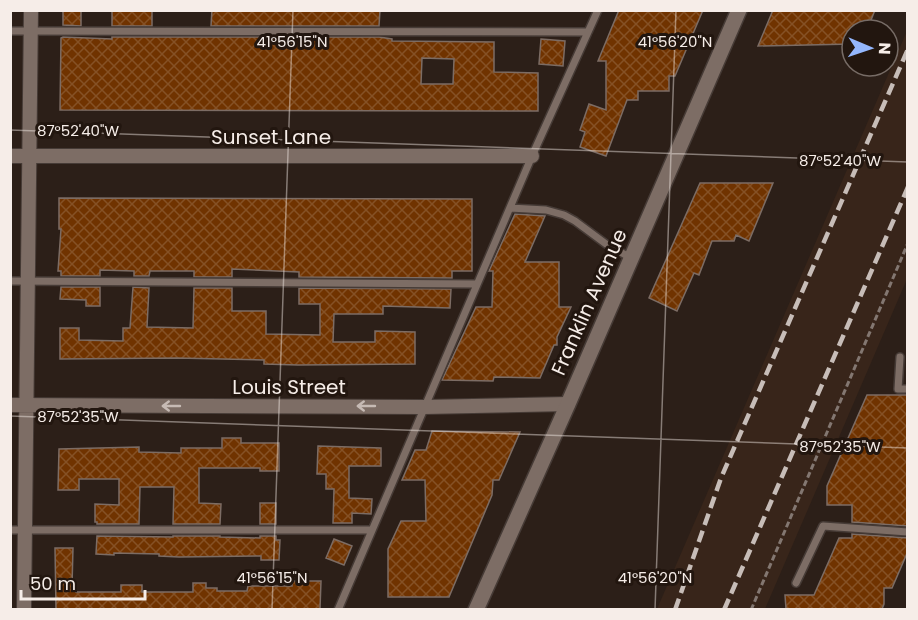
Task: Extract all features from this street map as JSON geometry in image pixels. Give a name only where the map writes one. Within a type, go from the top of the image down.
[{"type":"main road","name":"Franklin Avenue","points":[[476,609],[568,404],[739,10]]},
{"type":"street","points":[[24,609],[31,10]]},
{"type":"street","name":"Sunset Lane","points":[[10,156],[532,156]]},
{"type":"street","name":"Louis Street","points":[[10,405],[568,404]]},
{"type":"lane","points":[[338,609],[532,156],[598,10]]},
{"type":"lane","points":[[10,31],[588,32]]},
{"type":"lane","points":[[510,208],[546,210],[564,215],[631,258]]},
{"type":"lane","points":[[10,281],[477,284]]},
{"type":"lane","points":[[900,357],[898,389],[908,389]]},
{"type":"lane","points":[[796,583],[823,526],[908,532]]},
{"type":"lane","points":[[10,530],[372,530]]},
{"type":"path","points":[[751,609],[908,243]]},
{"type":"shaded area","points":[[907,31],[907,279],[765,609],[657,609],[887,78],[900,78],[900,47]]},
{"type":"building","points":[[63,10],[81,10],[81,26],[63,25]]},
{"type":"building","points":[[112,10],[152,10],[152,26],[112,26]]},
{"type":"building","points":[[212,10],[380,10],[379,26],[211,26]]},
{"type":"building","points":[[619,10],[703,10],[675,76],[669,76],[669,91],[638,91],[638,100],[627,100],[606,156],[580,147],[585,132],[580,130],[589,104],[606,110],[606,61],[598,61]]},
{"type":"building","points":[[773,10],[875,10],[872,18],[840,18],[840,44],[758,46]]},
{"type":"building","points":[[379,37],[392,39],[392,41],[494,42],[494,72],[538,73],[538,111],[60,110],[61,38]],"holes":[[[422,58],[454,59],[453,84],[421,84]]]},
{"type":"building","points":[[541,39],[565,41],[563,66],[539,64]]},
{"type":"building","points":[[700,183],[773,183],[749,241],[736,235],[734,241],[712,241],[699,275],[694,273],[677,311],[649,298]]},
{"type":"building","points":[[59,198],[472,199],[472,271],[452,271],[452,278],[299,277],[299,272],[232,269],[232,277],[194,277],[194,271],[150,271],[149,276],[134,276],[134,271],[100,270],[100,276],[61,276],[61,271],[58,271],[61,229],[59,229]]},
{"type":"building","points":[[515,214],[545,216],[525,262],[559,262],[559,307],[571,307],[557,337],[557,345],[554,345],[540,378],[494,377],[493,381],[442,380],[476,307],[492,307],[493,271],[489,271]]},
{"type":"building","points":[[61,287],[100,287],[100,306],[86,306],[86,300],[60,299]]},
{"type":"building","points":[[133,287],[149,288],[147,327],[193,328],[194,288],[232,288],[232,311],[266,311],[266,334],[320,335],[320,304],[299,304],[299,288],[451,289],[450,308],[383,306],[383,314],[334,314],[333,342],[375,342],[375,331],[415,332],[415,364],[298,365],[264,364],[264,360],[177,358],[60,359],[60,328],[79,328],[79,340],[123,341],[123,328],[130,328]]},
{"type":"building","points":[[867,395],[908,395],[908,526],[852,522],[852,505],[827,505],[827,486]]},
{"type":"building","points":[[432,431],[520,432],[499,480],[493,480],[492,495],[449,597],[388,597],[388,549],[401,521],[426,521],[425,480],[402,480],[415,450],[426,450]]},
{"type":"building","points":[[222,438],[241,438],[241,443],[279,443],[279,471],[260,471],[260,468],[199,468],[199,503],[221,504],[220,524],[173,524],[174,487],[140,487],[139,524],[97,524],[95,522],[95,504],[119,505],[119,479],[79,479],[79,490],[58,490],[59,449],[139,447],[139,452],[181,453],[181,448],[222,448]]},
{"type":"building","points":[[318,446],[381,448],[381,466],[349,466],[349,498],[372,499],[371,514],[352,513],[352,523],[333,523],[334,489],[326,489],[326,474],[317,474]]},
{"type":"building","points":[[260,503],[276,503],[276,524],[260,524]]},
{"type":"building","points":[[852,534],[908,538],[908,551],[892,588],[884,588],[882,609],[786,609],[785,595],[814,595],[839,538],[852,538]]},
{"type":"building","points":[[97,536],[260,538],[260,536],[276,536],[276,540],[280,540],[279,560],[261,560],[261,556],[179,557],[159,556],[159,554],[96,554]]},
{"type":"building","points":[[334,539],[352,546],[344,565],[326,558]]},
{"type":"building","points":[[55,548],[73,548],[72,586],[76,586],[76,592],[121,592],[121,585],[142,585],[142,592],[193,592],[193,583],[206,583],[206,588],[217,588],[217,591],[247,591],[248,586],[292,586],[292,581],[321,581],[320,609],[56,609]]},
{"type":"railway","points":[[675,610],[721,478],[908,49]]},
{"type":"railway","points":[[724,610],[908,187]]}]
